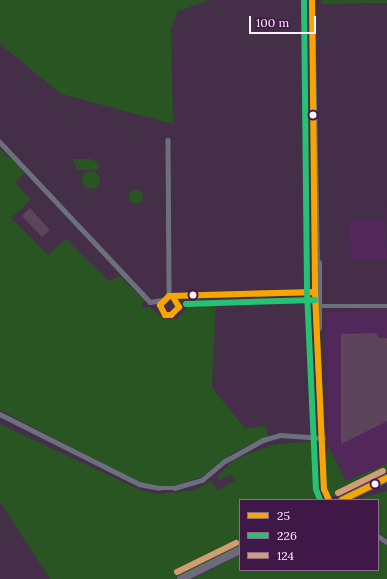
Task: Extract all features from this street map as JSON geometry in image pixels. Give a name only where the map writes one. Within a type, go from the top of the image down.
[{"type":"highway","points":[[344,499],[387,478]]},
{"type":"highway","points":[[180,579],[239,550]]},
{"type":"street","points":[[312,0],[318,329],[324,489],[329,499]]},
{"type":"street","points":[[162,300],[161,311],[171,315],[179,307],[171,297],[168,140]]},
{"type":"street","points":[[0,142],[150,302],[171,297],[317,292]]},
{"type":"street","points":[[317,292],[320,306],[318,329]]},
{"type":"street","points":[[320,306],[387,306]]},
{"type":"street","points":[[0,414],[139,484],[159,488],[174,488],[202,480],[225,461],[263,440],[280,435],[322,438]]},
{"type":"shaded area","points":[[385,199],[387,259],[350,259],[349,219],[384,219]]},
{"type":"shaded area","points":[[387,311],[387,464],[346,481],[328,445],[325,312]]},
{"type":"green space","points":[[0,0],[211,0],[178,11],[171,29],[173,124],[61,94],[0,44]]},
{"type":"green space","points":[[321,0],[387,0],[387,3],[321,4]]},
{"type":"green space","points":[[0,149],[5,153],[2,156],[10,157],[25,173],[15,182],[31,200],[11,218],[48,255],[66,239],[109,281],[120,276],[144,300],[141,308],[150,307],[164,319],[177,319],[195,299],[216,300],[212,388],[245,428],[266,426],[268,437],[234,452],[201,477],[174,486],[158,487],[139,482],[0,410]]},
{"type":"green space","points":[[73,159],[91,159],[98,163],[98,170],[77,170]]},
{"type":"green space","points":[[91,171],[97,174],[100,180],[97,186],[91,189],[85,186],[82,180],[85,174]]},
{"type":"green space","points":[[136,190],[141,192],[143,197],[141,202],[136,204],[131,202],[129,197],[131,192]]},
{"type":"green space","points":[[0,424],[142,491],[158,494],[195,490],[211,481],[218,490],[235,481],[231,474],[219,480],[217,476],[234,460],[271,445],[317,441],[320,499],[239,499],[239,547],[175,579],[50,579],[0,502]]},
{"type":"green space","points":[[328,445],[346,481],[387,464],[387,472],[338,496],[330,496],[326,492],[325,470]]},
{"type":"green space","points":[[387,491],[387,538],[379,533],[379,499],[359,499]]},
{"type":"green space","points":[[379,541],[387,546],[387,579],[192,579],[239,556],[239,571],[379,571]]},
{"type":"building","points":[[30,208],[50,230],[42,237],[22,216]]},
{"type":"building","points":[[376,333],[379,338],[387,338],[387,421],[341,444],[341,334]]},
{"type":"transit line","name":"226","points":[[304,0],[307,292],[316,489],[320,499]]},
{"type":"transit line","name":"25","points":[[312,0],[315,292],[324,489],[329,499]]},
{"type":"transit line","name":"25","points":[[173,297],[179,307],[171,315],[165,315],[160,305],[169,296],[315,292]]},
{"type":"transit line","name":"226","points":[[186,304],[315,300]]},
{"type":"transit line","name":"124","points":[[338,493],[383,471]]},
{"type":"transit line","name":"25","points":[[344,499],[387,478]]},
{"type":"transit line","name":"124","points":[[177,572],[236,543]]}]
